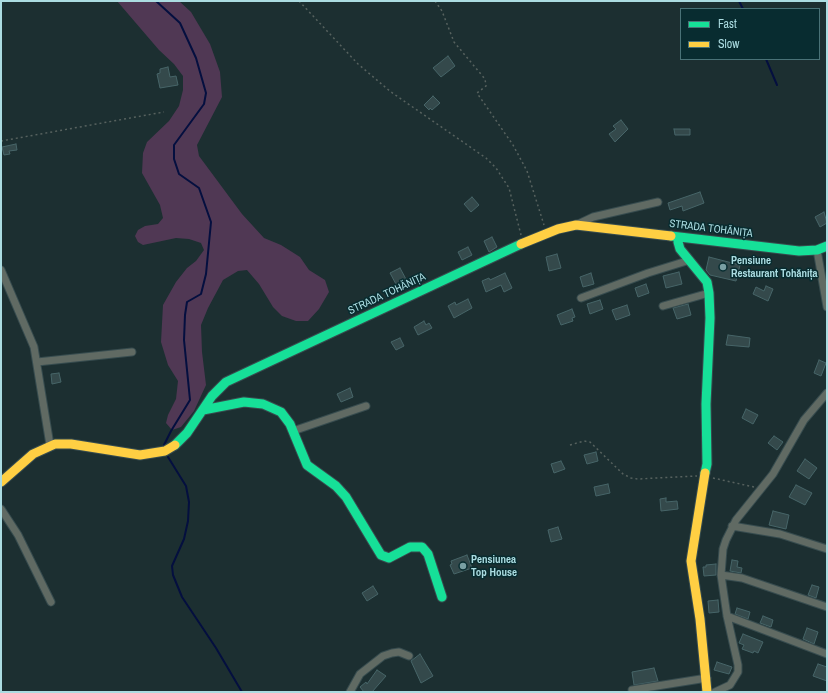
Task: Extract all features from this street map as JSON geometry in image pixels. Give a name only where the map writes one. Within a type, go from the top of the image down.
[{"type":"main road","name":"STRADA TOHĂNIȚA","points":[[1,482],[33,454],[50,445],[66,443],[140,456],[157,454],[165,451],[180,441],[219,388],[236,377],[547,233],[576,225],[783,250],[817,250],[827,246]]},
{"type":"main road","points":[[679,237],[679,245],[707,282],[709,293],[706,477],[695,533],[692,561],[692,575],[700,619],[707,678],[707,692]]},
{"type":"main road","points":[[203,410],[244,402],[263,404],[281,412],[293,431],[307,465],[336,486],[346,497],[381,555],[389,558],[410,547],[422,547],[428,554],[442,598]]},
{"type":"street","points":[[576,225],[593,217],[658,202]]},
{"type":"street","points":[[817,250],[827,307]]},
{"type":"street","points":[[581,298],[648,273],[690,260]]},
{"type":"street","points":[[1,270],[30,335],[37,362],[50,445]]},
{"type":"street","points":[[663,306],[709,293]]},
{"type":"street","points":[[37,362],[132,352]]},
{"type":"street","points":[[715,692],[730,685],[738,672],[738,665],[727,616],[721,575],[723,549],[732,526],[781,461],[804,420],[827,393]]},
{"type":"street","points":[[293,431],[366,406]]},
{"type":"street","points":[[1,509],[18,535],[51,602]]},
{"type":"street","points":[[732,526],[780,534],[827,549]]},
{"type":"street","points":[[721,575],[742,578],[827,607]]},
{"type":"street","points":[[727,616],[827,654]]},
{"type":"street","points":[[350,692],[360,674],[383,656],[399,652],[409,656]]},
{"type":"street","points":[[632,690],[707,678]]},
{"type":"path","points":[[300,1],[358,64],[390,92],[486,158],[496,168],[509,188],[519,220],[523,243]]},
{"type":"path","points":[[436,1],[442,10],[454,42],[485,79],[486,86],[477,93],[513,145],[527,171],[547,233]]},
{"type":"path","points":[[1,140],[164,112]]},
{"type":"path","points":[[570,445],[584,441],[590,442],[623,474],[631,478],[638,479],[689,476],[706,477],[762,488]]},
{"type":"shaded area","points":[[117,1],[179,1],[191,12],[210,44],[220,72],[222,97],[197,145],[199,156],[242,214],[264,238],[281,245],[300,257],[309,270],[325,280],[329,292],[319,309],[308,321],[296,321],[282,316],[273,307],[259,284],[247,270],[238,271],[223,280],[201,325],[202,352],[206,385],[194,411],[181,427],[172,430],[166,423],[168,415],[176,399],[178,381],[168,365],[161,342],[163,305],[176,282],[187,268],[196,261],[204,250],[201,243],[189,239],[176,238],[143,245],[138,242],[135,236],[138,230],[145,226],[158,224],[163,218],[160,205],[142,173],[143,153],[147,142],[169,121],[179,106],[183,90],[183,76]]},
{"type":"building","points":[[448,56],[455,66],[441,77],[433,68]]},
{"type":"building","points":[[168,67],[170,77],[176,76],[178,85],[160,88],[157,74],[160,73],[160,69]]},
{"type":"building","points":[[433,96],[440,103],[432,110],[430,108],[429,110],[424,105]]},
{"type":"building","points":[[621,120],[628,129],[615,142],[609,134],[616,129],[613,126]]},
{"type":"building","points":[[674,129],[690,129],[690,135],[675,135]]},
{"type":"building","points":[[16,144],[17,150],[9,151],[10,154],[4,155],[2,147]]},
{"type":"building","points":[[700,192],[704,203],[683,211],[682,206],[670,210],[668,203]]},
{"type":"building","points":[[472,197],[479,205],[471,212],[464,204]]},
{"type":"building","points":[[824,212],[827,223],[820,227],[815,217]]},
{"type":"building","points":[[492,237],[497,247],[489,252],[484,241]]},
{"type":"building","points":[[468,247],[472,255],[462,260],[458,252]]},
{"type":"building","points":[[557,254],[561,268],[549,271],[546,257]]},
{"type":"building","points":[[709,257],[740,265],[736,281],[710,275],[706,270]]},
{"type":"building","points":[[400,268],[407,281],[397,286],[390,273]]},
{"type":"building","points":[[679,272],[682,284],[666,288],[663,276]]},
{"type":"building","points":[[505,273],[512,288],[504,292],[501,285],[486,292],[482,281],[489,278],[490,280]]},
{"type":"building","points":[[591,273],[594,284],[583,287],[580,277]]},
{"type":"building","points":[[646,284],[649,293],[638,297],[635,288]]},
{"type":"building","points":[[766,286],[773,289],[768,301],[753,294],[756,287],[764,291]]},
{"type":"building","points":[[468,299],[472,308],[454,318],[448,306],[455,302],[456,305]]},
{"type":"building","points":[[600,300],[603,309],[590,314],[587,304]]},
{"type":"building","points":[[688,304],[691,315],[677,319],[673,308]]},
{"type":"building","points":[[627,305],[630,315],[616,320],[612,310]]},
{"type":"building","points":[[572,309],[575,317],[572,318],[573,321],[561,325],[557,315]]},
{"type":"building","points":[[424,321],[426,325],[429,323],[432,328],[418,335],[414,327]]},
{"type":"building","points":[[728,335],[750,338],[749,347],[726,345]]},
{"type":"building","points":[[400,338],[404,346],[396,350],[391,342]]},
{"type":"building","points":[[819,360],[826,363],[821,376],[814,373]]},
{"type":"building","points":[[59,373],[61,382],[52,384],[51,374]]},
{"type":"building","points":[[350,388],[353,397],[341,402],[337,394]]},
{"type":"building","points":[[746,409],[758,415],[753,424],[742,418]]},
{"type":"building","points":[[774,436],[783,442],[777,450],[768,443]]},
{"type":"building","points":[[596,452],[598,461],[587,464],[584,455]]},
{"type":"building","points":[[805,459],[817,468],[809,479],[797,471]]},
{"type":"building","points":[[561,461],[565,469],[554,473],[551,464]]},
{"type":"building","points":[[608,484],[610,493],[596,496],[594,487]]},
{"type":"building","points":[[796,485],[812,493],[805,505],[789,497]]},
{"type":"building","points":[[666,498],[666,502],[677,501],[678,509],[661,511],[660,499]]},
{"type":"building","points":[[773,511],[789,515],[786,529],[769,525]]},
{"type":"building","points":[[558,527],[562,539],[551,542],[548,530]]},
{"type":"building","points":[[467,555],[472,568],[454,574],[450,565],[452,564],[451,561]]},
{"type":"building","points":[[732,560],[738,561],[737,567],[742,568],[741,573],[730,571]]},
{"type":"building","points":[[716,564],[716,575],[704,576],[703,567],[706,567],[706,565]]},
{"type":"building","points":[[812,585],[819,587],[816,598],[808,595]]},
{"type":"building","points":[[373,586],[378,594],[367,601],[362,593]]},
{"type":"building","points":[[718,600],[719,612],[709,613],[708,601]]},
{"type":"building","points":[[737,608],[750,612],[748,619],[735,614]]},
{"type":"building","points":[[763,616],[773,620],[771,627],[760,623]]},
{"type":"building","points":[[807,628],[818,632],[814,644],[803,639]]},
{"type":"building","points":[[743,634],[763,642],[758,653],[754,651],[753,653],[742,649],[744,645],[739,643]]},
{"type":"building","points":[[420,654],[433,676],[421,683],[411,661]]},
{"type":"building","points":[[717,662],[732,667],[729,674],[714,670]]},
{"type":"building","points":[[818,664],[827,667],[827,681],[813,676]]},
{"type":"building","points":[[654,668],[658,681],[634,685],[632,672]]},
{"type":"building","points":[[377,670],[386,676],[372,692],[364,692],[360,687],[366,682],[367,684]]},
{"type":"waterway","points":[[156,1],[180,23],[196,58],[206,93],[204,104],[174,145],[174,159],[179,174],[199,188],[211,222],[206,274],[201,294],[187,302],[185,315],[184,340],[190,400],[164,445]]},
{"type":"waterway","points":[[739,1],[742,8]]},
{"type":"waterway","points":[[766,60],[777,85]]},
{"type":"waterway","points":[[168,457],[186,486],[189,502],[188,521],[184,539],[172,566],[173,575],[182,597],[216,648],[242,692]]},
{"type":"traffic: fast","points":[[671,236],[799,251],[817,250],[827,246]]},
{"type":"traffic: fast","points":[[679,237],[678,242],[680,249],[707,282],[709,293],[710,318],[706,404],[707,464],[705,473]]},
{"type":"traffic: fast","points":[[175,445],[187,433],[212,396],[226,382],[521,244]]},
{"type":"traffic: fast","points":[[203,410],[244,402],[263,404],[281,412],[290,424],[307,465],[336,486],[346,497],[381,555],[389,558],[410,547],[422,547],[428,554],[442,597]]},
{"type":"traffic: slow","points":[[521,244],[558,229],[576,225],[671,236]]},
{"type":"traffic: slow","points":[[1,482],[33,454],[55,444],[71,444],[140,455],[165,451],[175,445]]},
{"type":"traffic: slow","points":[[705,473],[691,561],[700,619],[707,692]]},
{"type":"place","name":"Pensiune Restaurant Tohănița","points":[[723,267]]},
{"type":"place","name":"Pensiunea Top House","points":[[463,566]]}]
